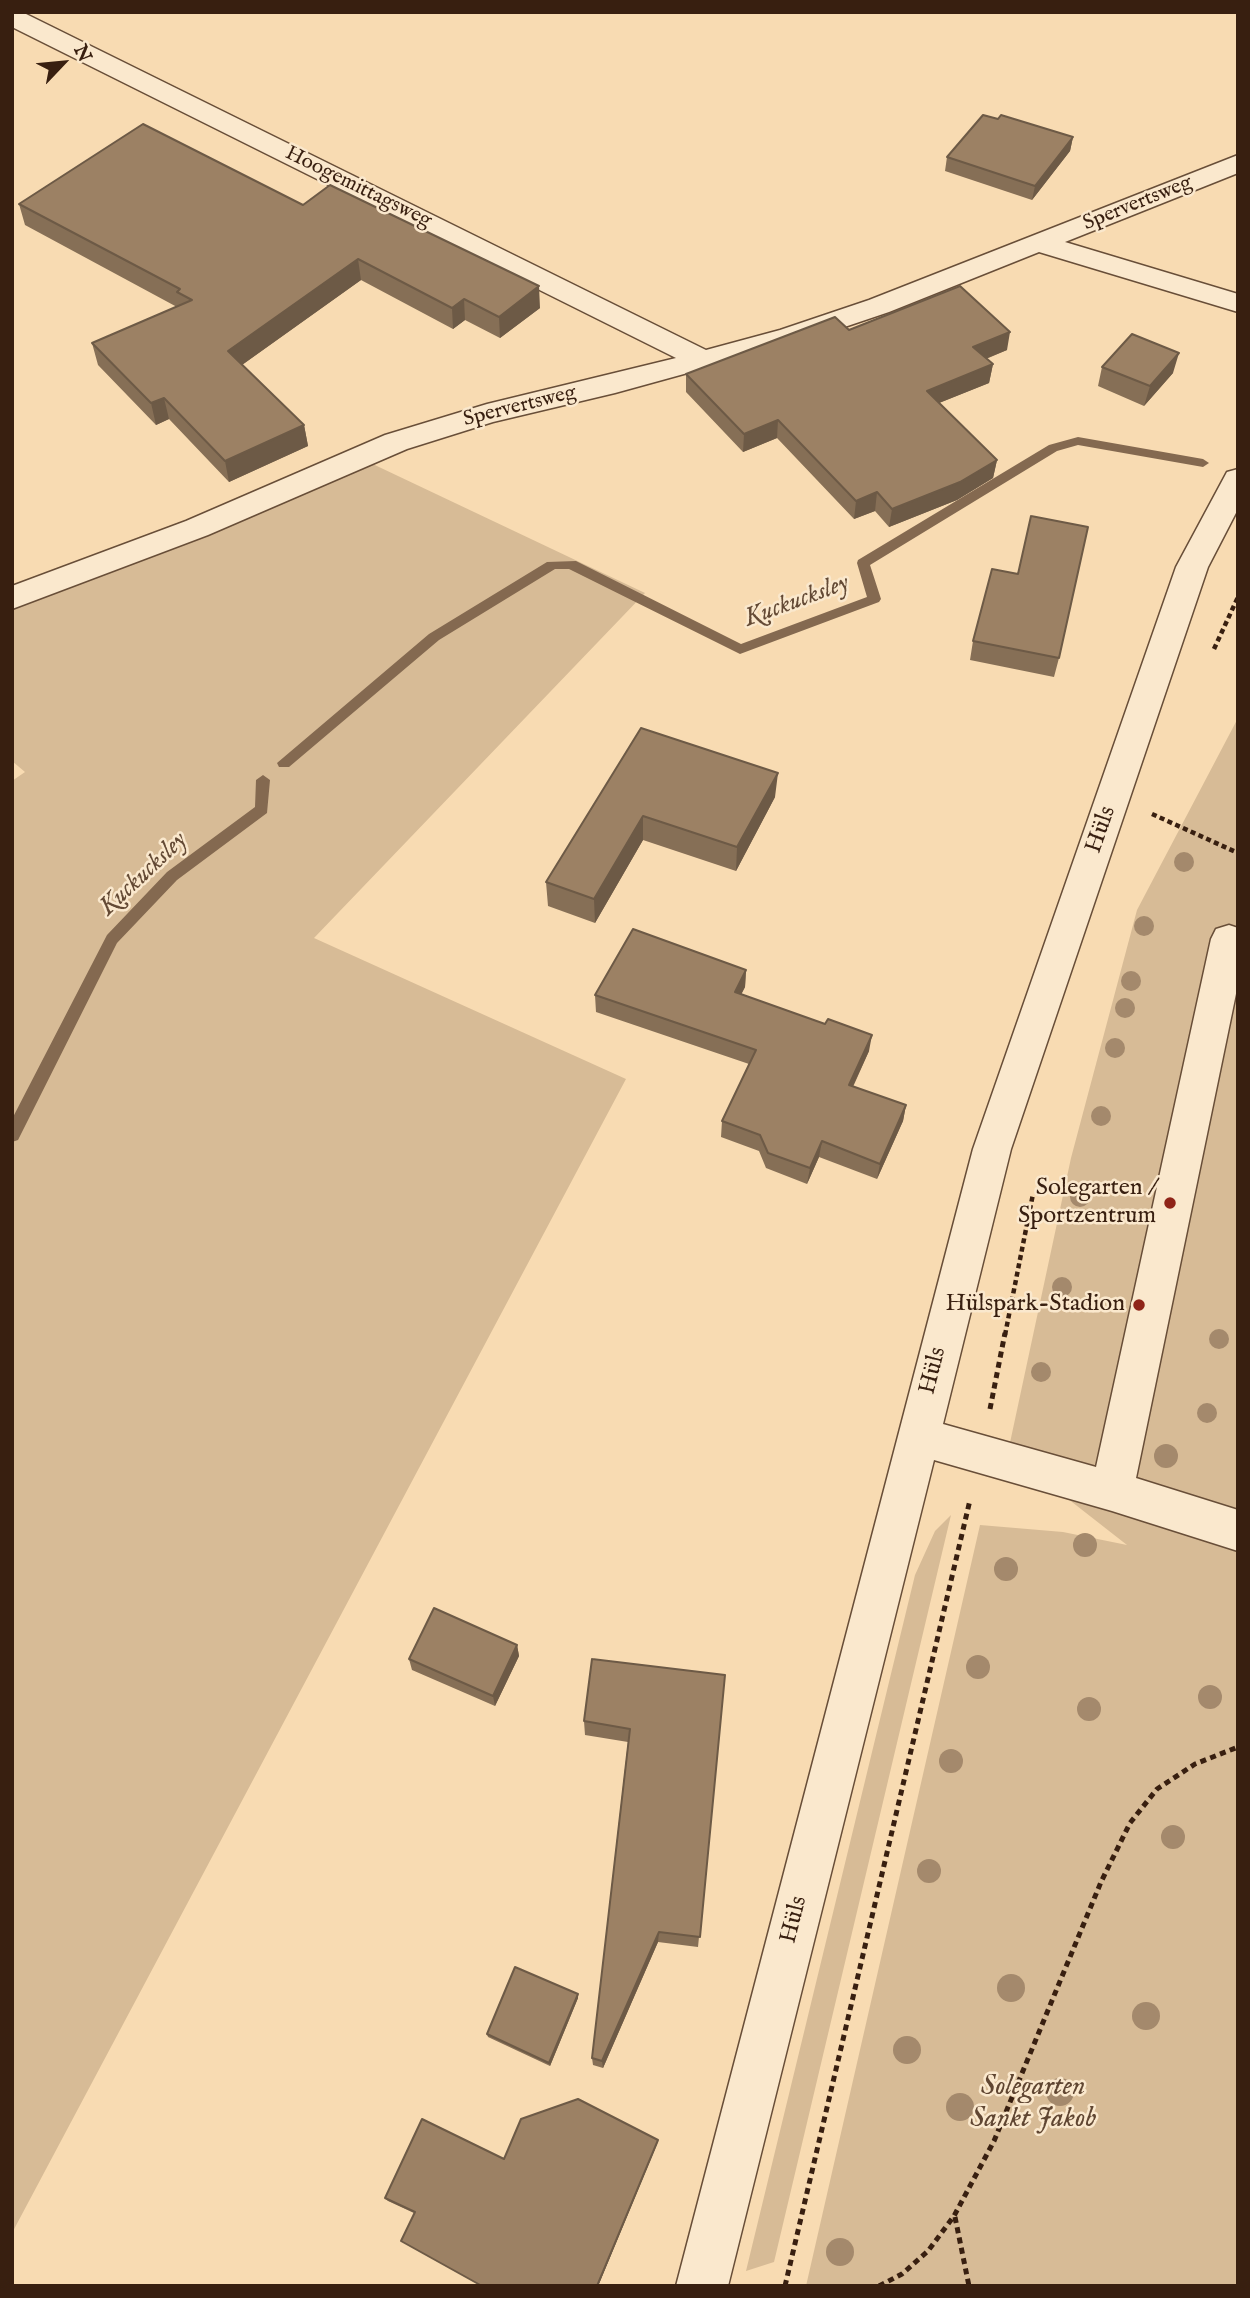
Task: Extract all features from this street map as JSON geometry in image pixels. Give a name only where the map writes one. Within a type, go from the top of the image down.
[{"type":"street","name":"Hoogemittagsweg","points":[[12,17],[704,360]]},
{"type":"street","name":"Spervertsweg","points":[[12,598],[197,528],[396,442],[487,414],[790,336],[879,306],[1157,198],[1238,163]]},
{"type":"street","name":"Spervertsweg","points":[[1038,243],[1238,303]]},
{"type":"street","name":"Hüls","points":[[702,2286],[992,1149],[1192,567],[1238,479]]},
{"type":"street","points":[[1112,1491],[1229,939],[1238,943]]},
{"type":"street","points":[[918,1436],[1112,1491],[1238,1531]]},
{"type":"path","points":[[1147,812],[1238,853]]},
{"type":"path","points":[[879,2286],[902,2274],[928,2251],[954,2217],[994,2141],[1101,1882],[1130,1824],[1157,1789],[1195,1764],[1238,1747]]},
{"type":"path","points":[[954,2217],[969,2286]]},
{"type":"green space","points":[[360,458],[645,593],[314,938],[626,1079],[12,2233],[12,781],[25,772],[12,761],[12,609]]},
{"type":"green space","name":"Solegarten Sankt Jakob","points":[[1238,718],[1238,2286],[806,2286],[980,1525],[1063,1532],[1127,1545],[1008,1452],[1071,1158],[1137,910]]},
{"type":"green space","points":[[951,1515],[774,2262],[746,2271],[915,1575],[935,1531]]},
{"type":"building","points":[[983,115],[998,119],[1001,115],[1073,137],[1035,186],[947,157]]},
{"type":"building","points":[[143,124],[303,205],[330,185],[539,286],[499,317],[464,299],[452,308],[358,259],[228,351],[304,425],[225,461],[164,398],[151,403],[92,343],[192,300],[177,292],[180,289],[19,204]]},
{"type":"building","points":[[960,286],[1010,332],[973,347],[993,364],[927,391],[997,460],[960,482],[892,509],[877,492],[856,501],[778,420],[744,434],[686,374],[835,317],[849,330]]},
{"type":"building","points":[[1132,334],[1179,353],[1150,386],[1102,367]]},
{"type":"building","points":[[1031,516],[1088,527],[1059,658],[973,641],[992,569],[1018,574]]},
{"type":"building","points":[[641,728],[778,773],[737,847],[643,816],[594,899],[546,882]]},
{"type":"building","points":[[633,929],[746,970],[735,992],[825,1024],[828,1019],[872,1035],[849,1085],[906,1105],[880,1164],[822,1141],[810,1168],[768,1153],[760,1135],[722,1121],[756,1050],[595,995]]},
{"type":"building","points":[[434,1608],[517,1645],[493,1696],[409,1659]]},
{"type":"building","points":[[592,1659],[725,1675],[700,1937],[659,1932],[602,2061],[592,2058],[630,1729],[584,1721]]},
{"type":"building","points":[[515,1967],[578,1994],[549,2063],[487,2034]]},
{"type":"building","points":[[578,2099],[658,2140],[597,2286],[482,2286],[401,2241],[415,2212],[385,2198],[422,2119],[504,2159],[521,2119]]},
{"type":"waterway","name":"Kuckucksley","points":[[284,763],[434,637],[552,565],[571,564],[740,649],[874,599],[863,563],[1053,448],[1078,441],[1203,463]]},
{"type":"waterway","name":"Kuckucksley","points":[[12,1135],[112,939],[172,876],[262,809],[263,780]]},
{"type":"place","name":"Solegarten / Sportzentrum","points":[[1170,1203]]},
{"type":"place","name":"Hülspark-Stadion","points":[[1139,1305]]}]
